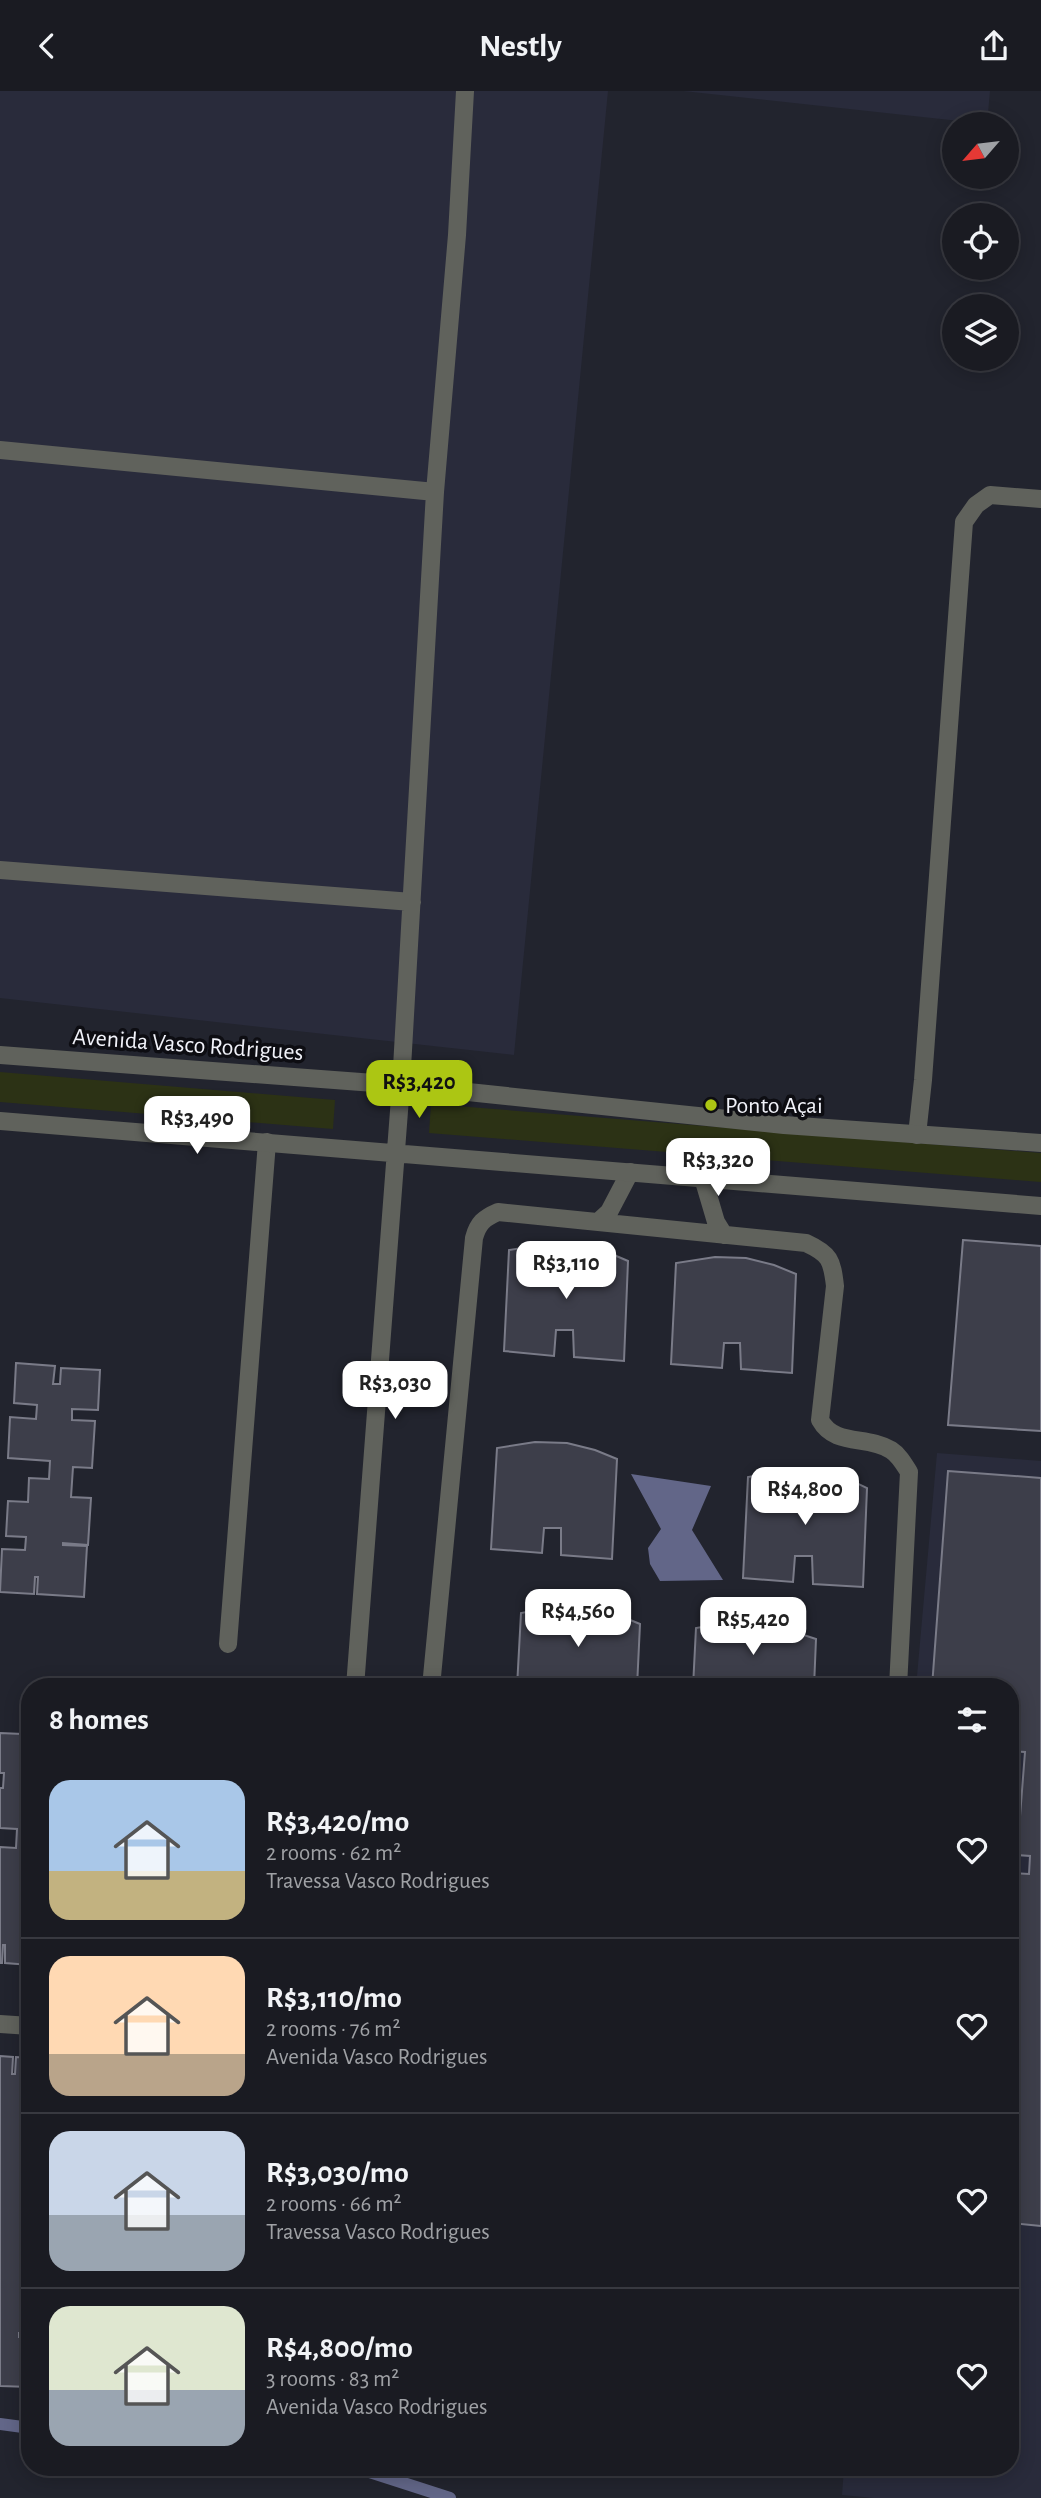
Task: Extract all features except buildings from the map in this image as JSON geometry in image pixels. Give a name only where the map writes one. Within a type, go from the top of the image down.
[{"type":"street","points":[[356,1678],[397,1153],[435,492],[457,235],[464,91]]},
{"type":"street","points":[[0,450],[435,492]]},
{"type":"street","points":[[917,1135],[964,522],[976,505],[990,495],[1041,499]]},
{"type":"street","points":[[0,870],[412,902]]},
{"type":"street","name":"Avenida Vasco Rodrigues","points":[[0,1055],[401,1085],[784,1125],[1041,1143]]},
{"type":"street","points":[[0,1121],[1041,1206]]},
{"type":"street","points":[[228,1644],[267,1142]]},
{"type":"street","points":[[598,1222],[609,1212],[630,1172]]},
{"type":"street","points":[[703,1178],[716,1221],[724,1235]]},
{"type":"street","points":[[432,1678],[477,1225],[498,1212],[806,1243],[828,1255],[835,1286],[820,1420],[825,1430],[837,1436],[874,1443],[891,1450],[901,1458],[909,1472],[898,1678]]},
{"type":"street","points":[[0,2024],[21,2025]]},
{"type":"shaded area","points":[[0,91],[608,91],[514,1055],[0,998]]},
{"type":"shaded area","points":[[683,91],[990,91],[988,112],[942,112],[942,119]]},
{"type":"shaded area","points":[[937,1453],[1041,1461],[1041,2498],[874,2498],[842,2495],[843,2476],[1019,2476],[1019,1678],[917,1678]]},
{"type":"green space","points":[[0,1072],[335,1100],[333,1129],[0,1102]]},
{"type":"green space","points":[[431,1104],[1041,1153],[1041,1182],[429,1133]]},
{"type":"water","points":[[631,1474],[711,1486],[692,1530],[723,1580],[660,1581],[650,1564],[648,1548],[661,1529]]},
{"type":"waterway","points":[[0,2424],[21,2427]]},
{"type":"waterway","points":[[382,2476],[450,2498]]},
{"type":"place","name":"Ponto Açai","points":[[711,1105]]}]
